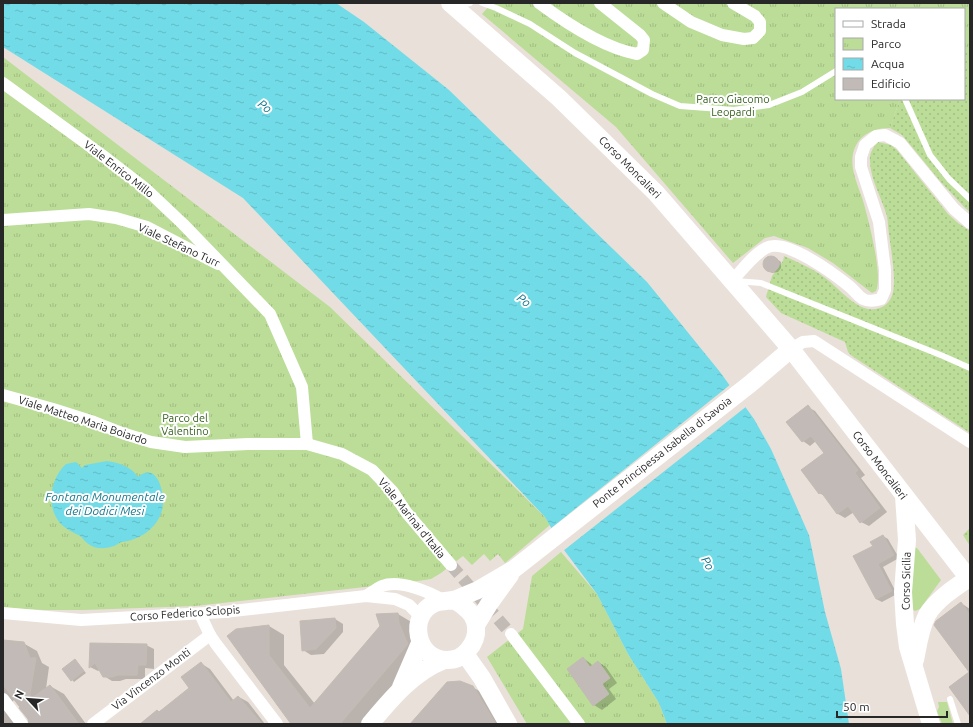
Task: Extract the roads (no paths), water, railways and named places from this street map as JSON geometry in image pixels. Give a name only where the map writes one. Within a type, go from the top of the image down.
[{"type":"street","points":[[539,3],[558,17],[604,42],[627,52],[637,54],[643,50],[644,40],[640,35],[600,3]]},
{"type":"street","points":[[663,3],[691,22],[722,35],[744,39],[754,38],[760,31],[760,22],[755,16],[733,3]]},
{"type":"street","name":"Corso Moncalieri","points":[[458,4],[559,98],[656,193],[733,280],[791,349],[969,579]]},
{"type":"street","name":"Viale Enrico Millo","points":[[3,83],[146,189],[184,224],[224,267]]},
{"type":"street","points":[[733,280],[758,253],[767,247],[775,245],[786,248],[814,261],[849,286],[863,299],[872,301],[881,299],[885,290],[885,270],[879,222],[861,167],[861,157],[865,144],[876,136],[885,135],[900,143],[954,209],[970,223]]},
{"type":"street","name":"Viale Stefano Turr","points":[[3,220],[88,214],[116,218],[147,227],[224,267],[270,314],[302,387],[307,444]]},
{"type":"street","points":[[791,349],[802,342],[814,341],[970,442]]},
{"type":"street","name":"Ponte Principessa Isabella di Savoia","points":[[514,569],[791,349]]},
{"type":"street","name":"Viale Matteo Maria Boiardo","points":[[3,395],[58,410],[150,442],[186,447],[248,444],[307,444]]},
{"type":"street","name":"Viale Marinai d'Italia","points":[[307,444],[342,454],[372,470],[393,492],[406,512],[451,565]]},
{"type":"street","name":"Corso Sicilia","points":[[904,496],[907,540],[904,592],[905,624],[908,647],[931,724]]},
{"type":"street","points":[[449,601],[465,607],[472,615],[476,625],[476,636],[472,646],[465,654],[451,660],[444,660],[430,655],[420,643],[417,630],[420,617],[435,603],[449,601],[478,590],[514,569]]},
{"type":"street","points":[[476,625],[514,569]]},
{"type":"street","name":"Corso Sicilia","points":[[914,665],[921,631],[927,615],[934,606],[953,589],[969,579]]},
{"type":"street","name":"Corso Federico Sclopis","points":[[366,596],[382,586],[406,585],[449,601]]},
{"type":"street","name":"Corso Federico Sclopis","points":[[3,614],[81,620],[200,614],[366,596],[395,599],[409,605],[420,617]]},
{"type":"street","points":[[200,614],[210,635],[277,724]]},
{"type":"street","points":[[511,634],[579,724]]},
{"type":"street","name":"Via Vincenzo Monti","points":[[93,724],[210,635]]},
{"type":"street","points":[[400,689],[420,643]]},
{"type":"street","points":[[465,654],[482,678],[508,724]]},
{"type":"street","points":[[370,724],[400,689],[436,663],[444,660]]},
{"type":"street","points":[[3,699],[22,724]]},
{"type":"lane","points":[[482,3],[530,24],[576,54],[652,94],[680,106],[734,110],[768,105],[802,92],[835,72]]},
{"type":"lane","points":[[905,100],[930,155],[949,179],[970,200]]},
{"type":"lane","points":[[733,280],[761,283],[970,368]]},
{"type":"lane","points":[[950,699],[958,724]]},
{"type":"water","name":"Po","points":[[3,3],[336,3],[364,22],[449,90],[647,282],[720,372],[754,419],[771,449],[809,535],[825,612],[841,669],[849,724],[667,724],[659,703],[628,654],[597,594],[564,550],[545,517],[243,198],[3,47]]},
{"type":"water","name":"Fontana Monumentale dei Dodici Mesi","points":[[107,461],[120,464],[132,470],[138,477],[145,473],[151,473],[155,476],[161,489],[163,504],[160,517],[152,528],[134,539],[121,542],[109,548],[99,548],[91,546],[80,536],[67,529],[60,523],[55,516],[51,500],[54,484],[61,470],[66,464],[76,462],[82,468],[85,465]]},
{"type":"tunnel","points":[[451,565],[511,634]]},
{"type":"park label","name":"Parco Giacomo Leopardi","points":[[733,105]]},
{"type":"park label","name":"Parco del Valentino","points":[[185,424]]}]
